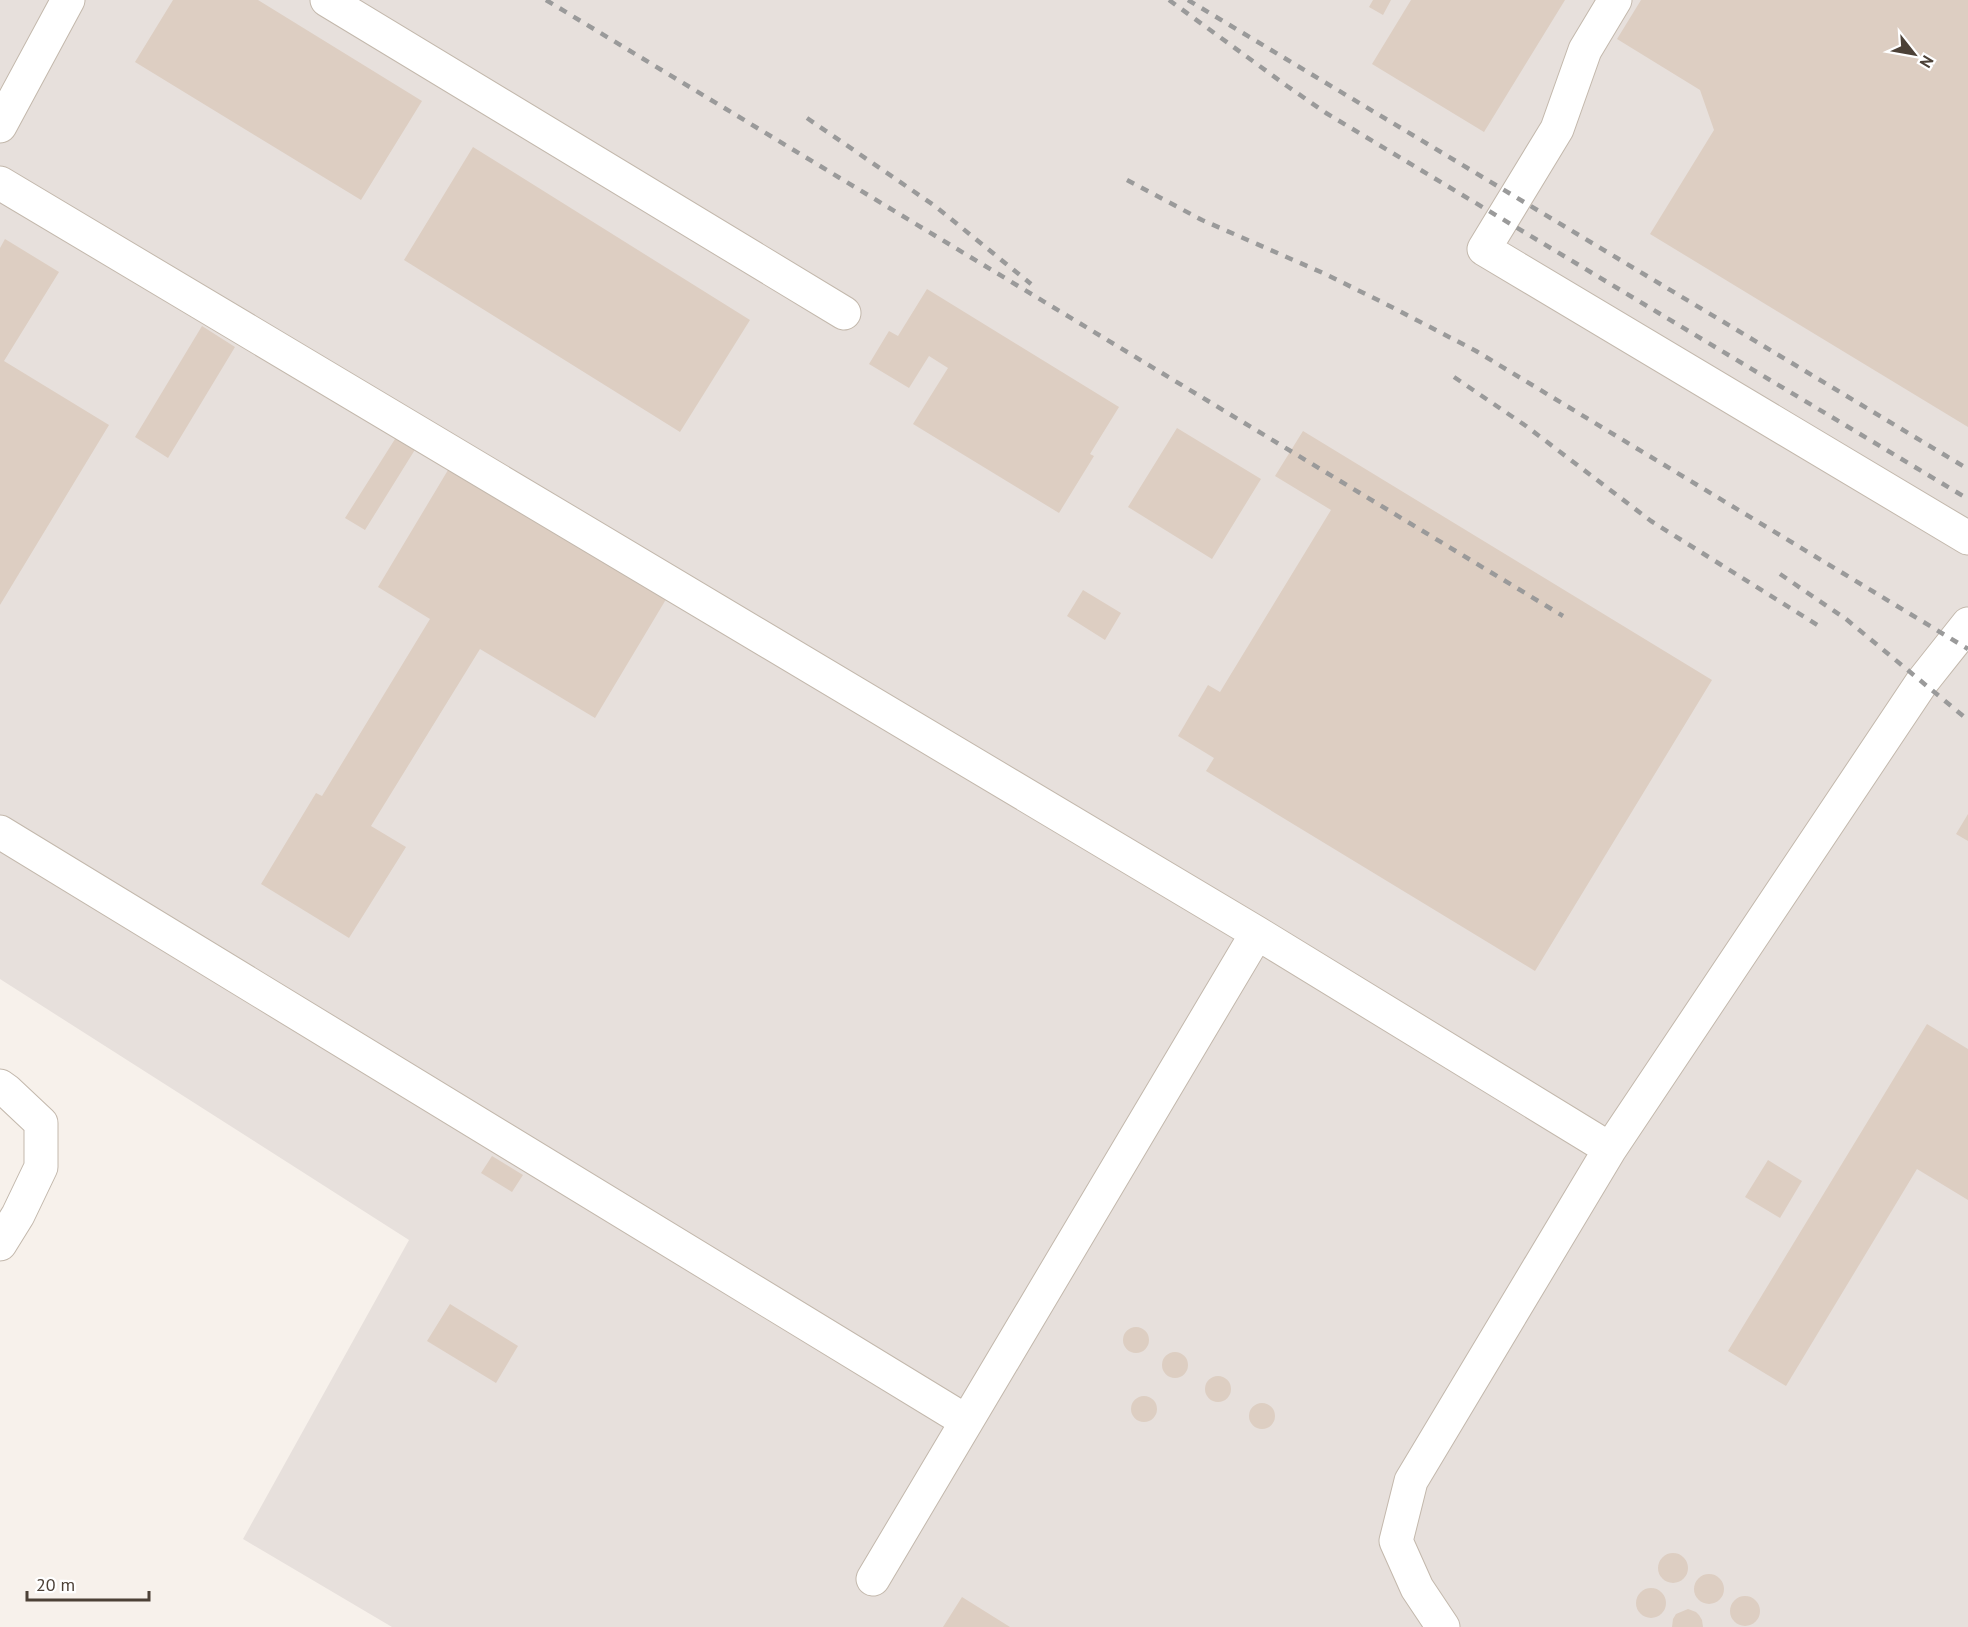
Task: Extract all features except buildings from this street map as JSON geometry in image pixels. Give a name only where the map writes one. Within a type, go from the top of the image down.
[{"type":"lane","points":[[0,126],[68,0]]},
{"type":"lane","points":[[327,0],[844,313]]},
{"type":"lane","points":[[1615,0],[1584,50],[1557,129],[1484,249],[1968,538]]},
{"type":"lane","points":[[0,183],[1257,933],[1610,1149]]},
{"type":"lane","points":[[1443,1627],[1417,1588],[1396,1541],[1411,1480],[1610,1149],[1922,682],[1968,624]]},
{"type":"lane","points":[[0,832],[966,1421]]},
{"type":"lane","points":[[873,1579],[1257,933]]},
{"type":"lane","points":[[0,1086],[41,1123],[41,1167],[18,1215],[0,1244]]},
{"type":"shaded area","points":[[0,0],[1968,0],[1968,1627],[392,1627],[243,1539],[409,1240],[0,979]]},
{"type":"railway","points":[[546,0],[1563,616]]},
{"type":"railway","points":[[1169,0],[1326,113],[1968,499]]},
{"type":"railway","points":[[1188,0],[1968,469]]},
{"type":"railway","points":[[807,118],[935,206],[1031,284]]},
{"type":"railway","points":[[1127,180],[1202,220],[1323,273],[1476,351],[1968,649]]},
{"type":"railway","points":[[1454,377],[1526,426],[1651,521],[1819,626]]},
{"type":"railway","points":[[1780,574],[1846,619],[1968,720]]}]
